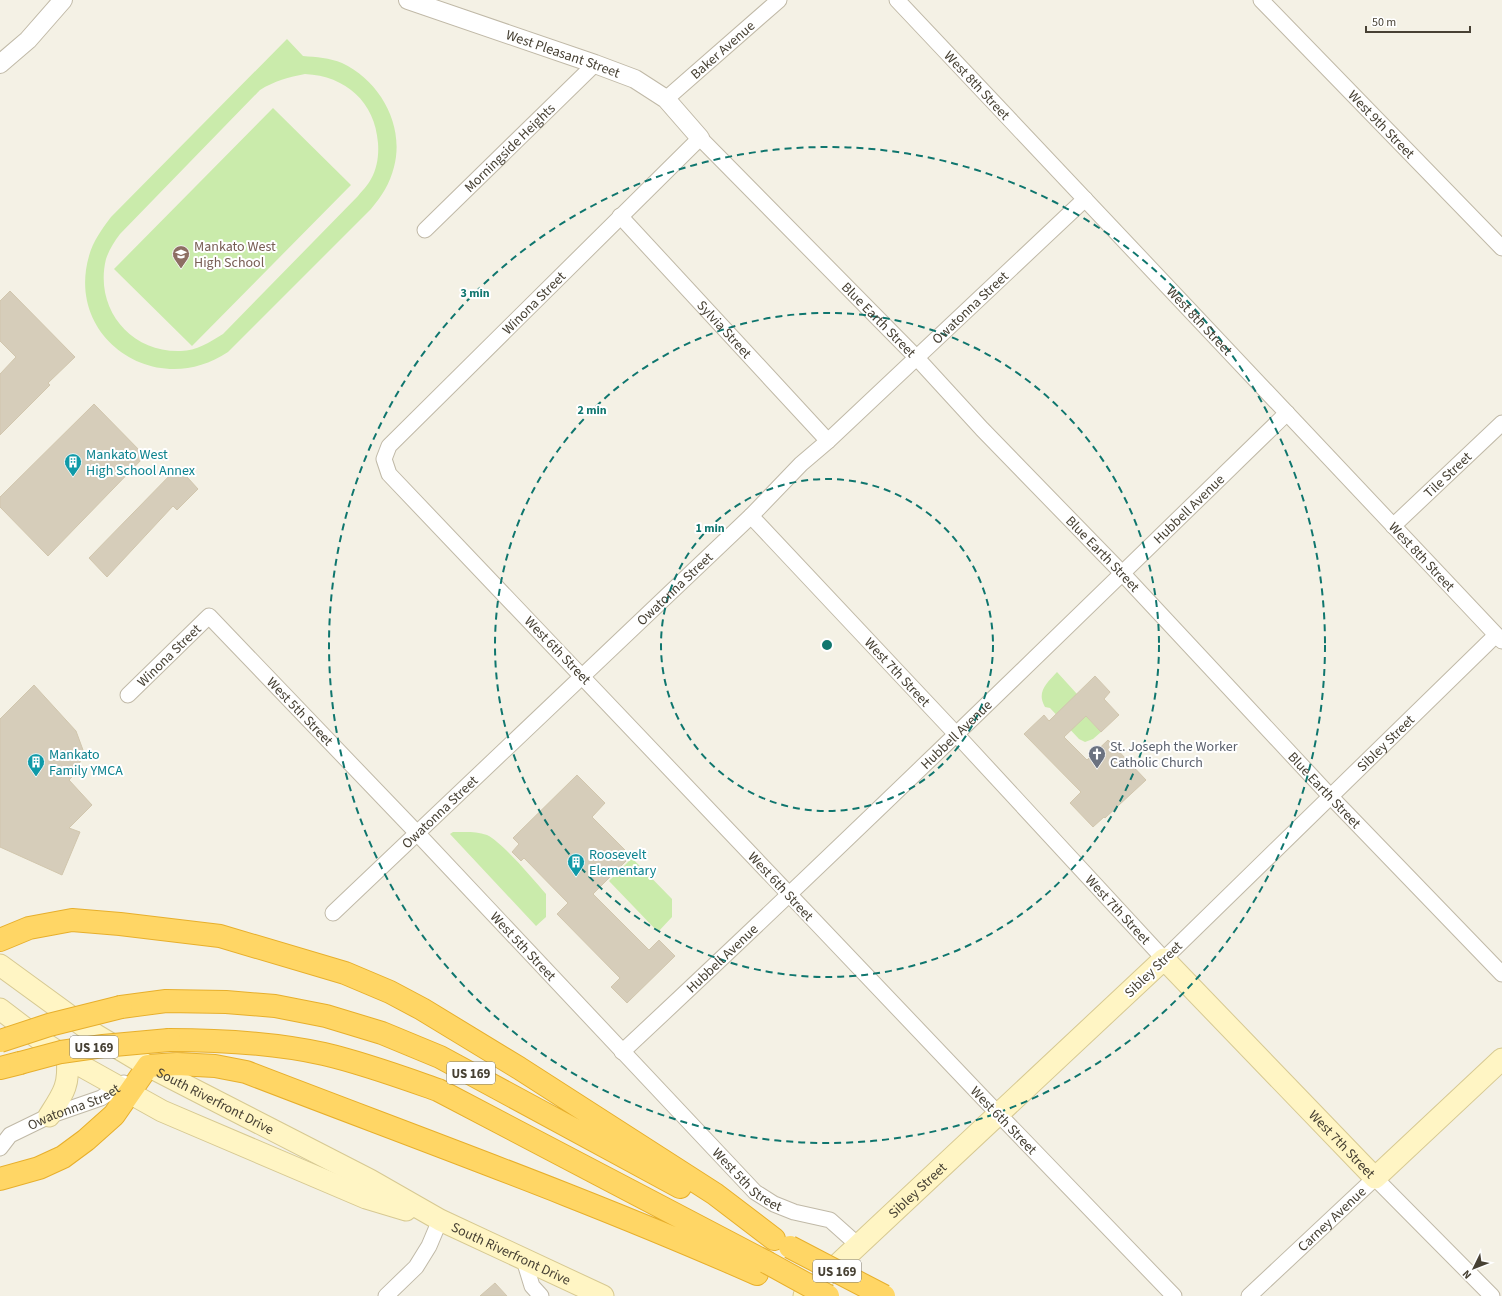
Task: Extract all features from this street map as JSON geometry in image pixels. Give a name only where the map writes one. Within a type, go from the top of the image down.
[{"type":"highway","points":[[0,940],[29,928],[72,920],[120,924],[220,936],[345,973],[390,992],[422,1009],[519,1068],[715,1194],[782,1243]]},
{"type":"highway","name":"US 169","points":[[0,1041],[49,1025],[120,1007],[166,1002],[226,1002],[275,1006],[326,1016],[382,1033],[447,1060],[782,1243],[884,1296]]},
{"type":"highway","name":"US 169","points":[[10,1066],[61,1052],[103,1046],[169,1040],[210,1040],[270,1045],[324,1054],[383,1071],[438,1090],[762,1268],[815,1293]]},
{"type":"highway","points":[[0,1179],[39,1168],[63,1157],[86,1140],[114,1115],[123,1090],[148,1066],[177,1064],[208,1066],[246,1072],[676,1238],[762,1268]]},
{"type":"main road","name":"Sibley Street","points":[[797,1296],[815,1293],[858,1245],[1164,959]]},
{"type":"main road","name":"West 7th Street","points":[[1164,959],[1375,1178]]},
{"type":"main road","name":"South Riverfront Drive","points":[[0,965],[96,1035],[148,1066],[370,1180],[440,1220],[603,1296]]},
{"type":"main road","name":"South Riverfront Drive","points":[[0,1009],[42,1042],[67,1058],[162,1111],[366,1198],[440,1220]]},
{"type":"main road","points":[[49,1116],[66,1087],[69,1072],[67,1058]]},
{"type":"main road","name":"Carney Avenue","points":[[1375,1178],[1502,1059]]},
{"type":"street","points":[[0,64],[44,24],[63,0]]},
{"type":"street","name":"West Pleasant Street","points":[[408,0],[635,79],[666,99],[700,138]]},
{"type":"street","name":"Baker Avenue","points":[[666,99],[779,0]]},
{"type":"street","name":"West 8th Street","points":[[897,0],[1499,638]]},
{"type":"street","name":"West 9th Street","points":[[1260,0],[1502,248]]},
{"type":"street","name":"Morningside Heights","points":[[425,230],[594,64]]},
{"type":"street","name":"Winona Street","points":[[389,474],[384,459],[389,446],[700,138]]},
{"type":"street","name":"Blue Earth Street","points":[[700,138],[916,357],[982,429],[1123,574],[1331,797],[1502,974]]},
{"type":"street","name":"Owatonna Street","points":[[333,913],[751,516],[801,464],[828,441],[1085,199]]},
{"type":"street","name":"Sylvia Street","points":[[620,216],[828,441]]},
{"type":"street","name":"Hubbell Avenue","points":[[622,1052],[789,895],[1123,574],[1287,413]]},
{"type":"street","name":"Tile Street","points":[[1393,526],[1502,423]]},
{"type":"street","name":"West 6th Street","points":[[389,474],[583,676],[998,1115],[1174,1296]]},
{"type":"street","name":"West 7th Street","points":[[751,516],[956,734],[1164,959]]},
{"type":"street","name":"Winona Street","points":[[128,695],[209,616]]},
{"type":"street","name":"West 5th Street","points":[[209,616],[417,833],[755,1192],[774,1204],[794,1212],[830,1220],[858,1245]]},
{"type":"street","name":"Sibley Street","points":[[1164,959],[1331,797],[1499,638]]},
{"type":"street","name":"Owatonna Street","points":[[0,1148],[10,1135],[49,1116],[123,1090]]},
{"type":"street","name":"West 7th Street","points":[[1375,1178],[1492,1296]]},
{"type":"street","name":"Carney Avenue","points":[[1249,1296],[1375,1178]]},
{"type":"street","points":[[386,1296],[416,1267],[440,1220]]},
{"type":"street","points":[[524,1260],[532,1286],[541,1296]]},
{"type":"green space","points":[[287,39],[303,56],[333,60],[356,71],[368,81],[378,93],[392,120],[396,136],[394,167],[388,184],[375,204],[228,352],[201,365],[173,369],[146,365],[123,353],[104,336],[91,313],[85,286],[89,256],[93,245],[98,235],[111,217]],"holes":[[[305,74],[333,80],[356,94],[371,115],[376,128],[378,152],[375,171],[368,183],[358,196],[223,334],[208,343],[187,351],[163,350],[146,344],[132,336],[120,324],[111,310],[105,294],[104,277],[106,259],[110,249],[120,234],[260,90],[293,76]]]},
{"type":"green space","points":[[273,108],[351,185],[192,346],[114,269]]},
{"type":"green space","points":[[1057,672],[1077,694],[1086,716],[1101,732],[1093,739],[1085,742],[1079,739],[1050,708],[1045,707],[1042,692],[1046,684]]},
{"type":"green space","points":[[453,832],[470,832],[487,835],[501,845],[546,894],[546,917],[536,926],[450,834]]},
{"type":"green space","points":[[632,858],[672,899],[672,917],[658,932],[609,881]]},
{"type":"building","points":[[10,291],[75,357],[48,383],[50,385],[0,435],[0,374],[16,357],[0,341],[0,301]]},
{"type":"building","name":"Mankato West High School Annex","points":[[94,404],[145,456],[48,556],[0,507],[0,497]]},
{"type":"building","points":[[178,467],[198,489],[177,510],[173,506],[107,577],[89,558]]},
{"type":"building","name":"St. Joseph the Worker Catholic Church","points":[[1095,676],[1110,692],[1104,699],[1119,715],[1101,732],[1086,716],[1064,737],[1087,760],[1108,740],[1146,780],[1105,818],[1104,817],[1093,827],[1070,803],[1081,792],[1024,734],[1044,715],[1049,721]]},
{"type":"building","name":"Mankato Family YMCA","points":[[34,685],[76,731],[83,750],[82,757],[75,774],[69,780],[92,805],[69,828],[80,832],[62,875],[0,847],[0,719]]},
{"type":"building","name":"Roosevelt Elementary","points":[[577,775],[605,803],[592,817],[631,856],[593,894],[649,950],[659,940],[675,956],[627,1003],[611,987],[620,978],[557,914],[568,903],[524,858],[521,861],[512,852],[519,844],[513,838]]},
{"type":"building","points":[[495,1283],[507,1296],[480,1296]]},
{"type":"place","name":"Mankato West High School","points":[[181,269]]},
{"type":"place","name":"Mankato West High School Annex","points":[[73,477]]},
{"type":"place","name":"St. Joseph the Worker Catholic Church","points":[[1097,769]]},
{"type":"place","name":"Mankato Family YMCA","points":[[36,777]]},
{"type":"place","name":"Roosevelt Elementary","points":[[576,877]]}]
